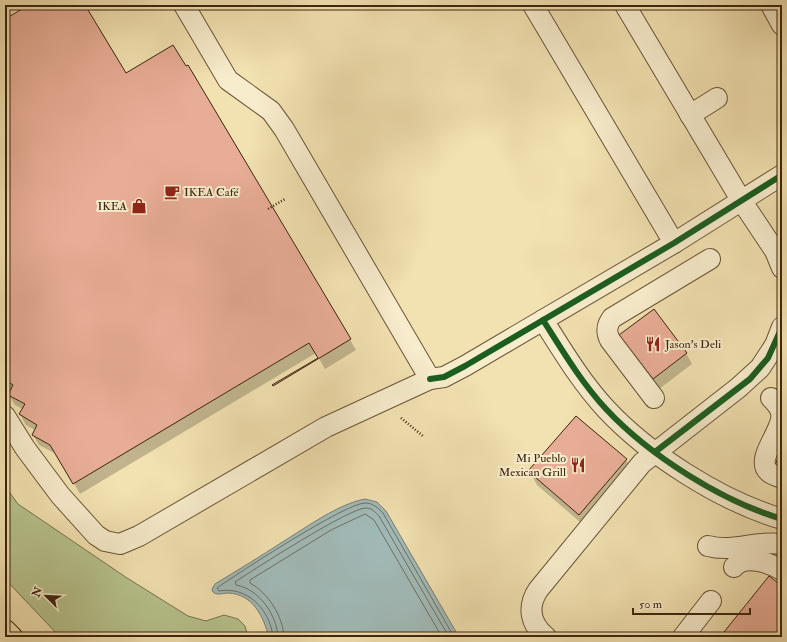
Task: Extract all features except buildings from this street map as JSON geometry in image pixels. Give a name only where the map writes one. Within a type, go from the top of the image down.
[{"type":"highway","points":[[5,631],[11,637]]},
{"type":"street","points":[[184,5],[228,80],[266,108],[284,129],[430,379]]},
{"type":"street","points":[[533,5],[674,243]]},
{"type":"street","points":[[625,5],[690,115],[772,246],[782,268]]},
{"type":"street","points":[[771,5],[782,25]]},
{"type":"street","points":[[690,115],[717,98]]},
{"type":"street","points":[[5,416],[25,448],[79,518],[105,541],[120,544],[139,536],[321,429],[430,379],[444,376],[465,366],[674,243],[782,175]]},
{"type":"street","points":[[654,398],[610,340],[606,331],[607,326],[612,318],[710,259]]},
{"type":"street","points":[[543,320],[590,390],[628,430],[676,467],[758,511],[782,519]]},
{"type":"street","points":[[546,637],[539,631],[533,620],[531,609],[534,597],[640,465],[750,379],[768,358],[776,345],[782,328]]},
{"type":"street","points":[[771,398],[779,408],[782,417],[766,454],[765,464],[769,472],[782,478]]},
{"type":"street","points":[[708,546],[722,549],[772,543],[782,544]]},
{"type":"street","points":[[734,567],[741,562],[758,560],[769,563],[782,570]]},
{"type":"street","points":[[682,637],[711,601]]},
{"type":"path","points":[[268,209],[285,199]]},
{"type":"path","points":[[401,418],[423,436]]},
{"type":"green space","points":[[5,486],[18,504],[127,578],[188,616],[206,621],[224,615],[238,619],[245,626],[248,637],[60,637],[5,579]]},
{"type":"water","points":[[365,499],[377,502],[386,511],[459,637],[269,637],[260,614],[244,597],[237,594],[218,594],[213,592],[212,589],[215,584],[313,523],[344,506]]},
{"type":"cycle path","points":[[430,379],[444,377],[465,366],[674,243],[782,175]]},
{"type":"cycle path","points":[[543,320],[572,366],[588,388],[606,409],[643,443],[664,459],[711,488],[735,501],[782,519]]},
{"type":"cycle path","points":[[655,452],[750,379],[768,358],[782,327]]},
{"type":"place","name":"IKEA Café","points":[[172,192]]},
{"type":"place","name":"IKEA","points":[[139,206]]},
{"type":"place","name":"Jason's Deli","points":[[653,344]]},
{"type":"place","name":"Mi Pueblo Mexican Grill","points":[[578,465]]}]
